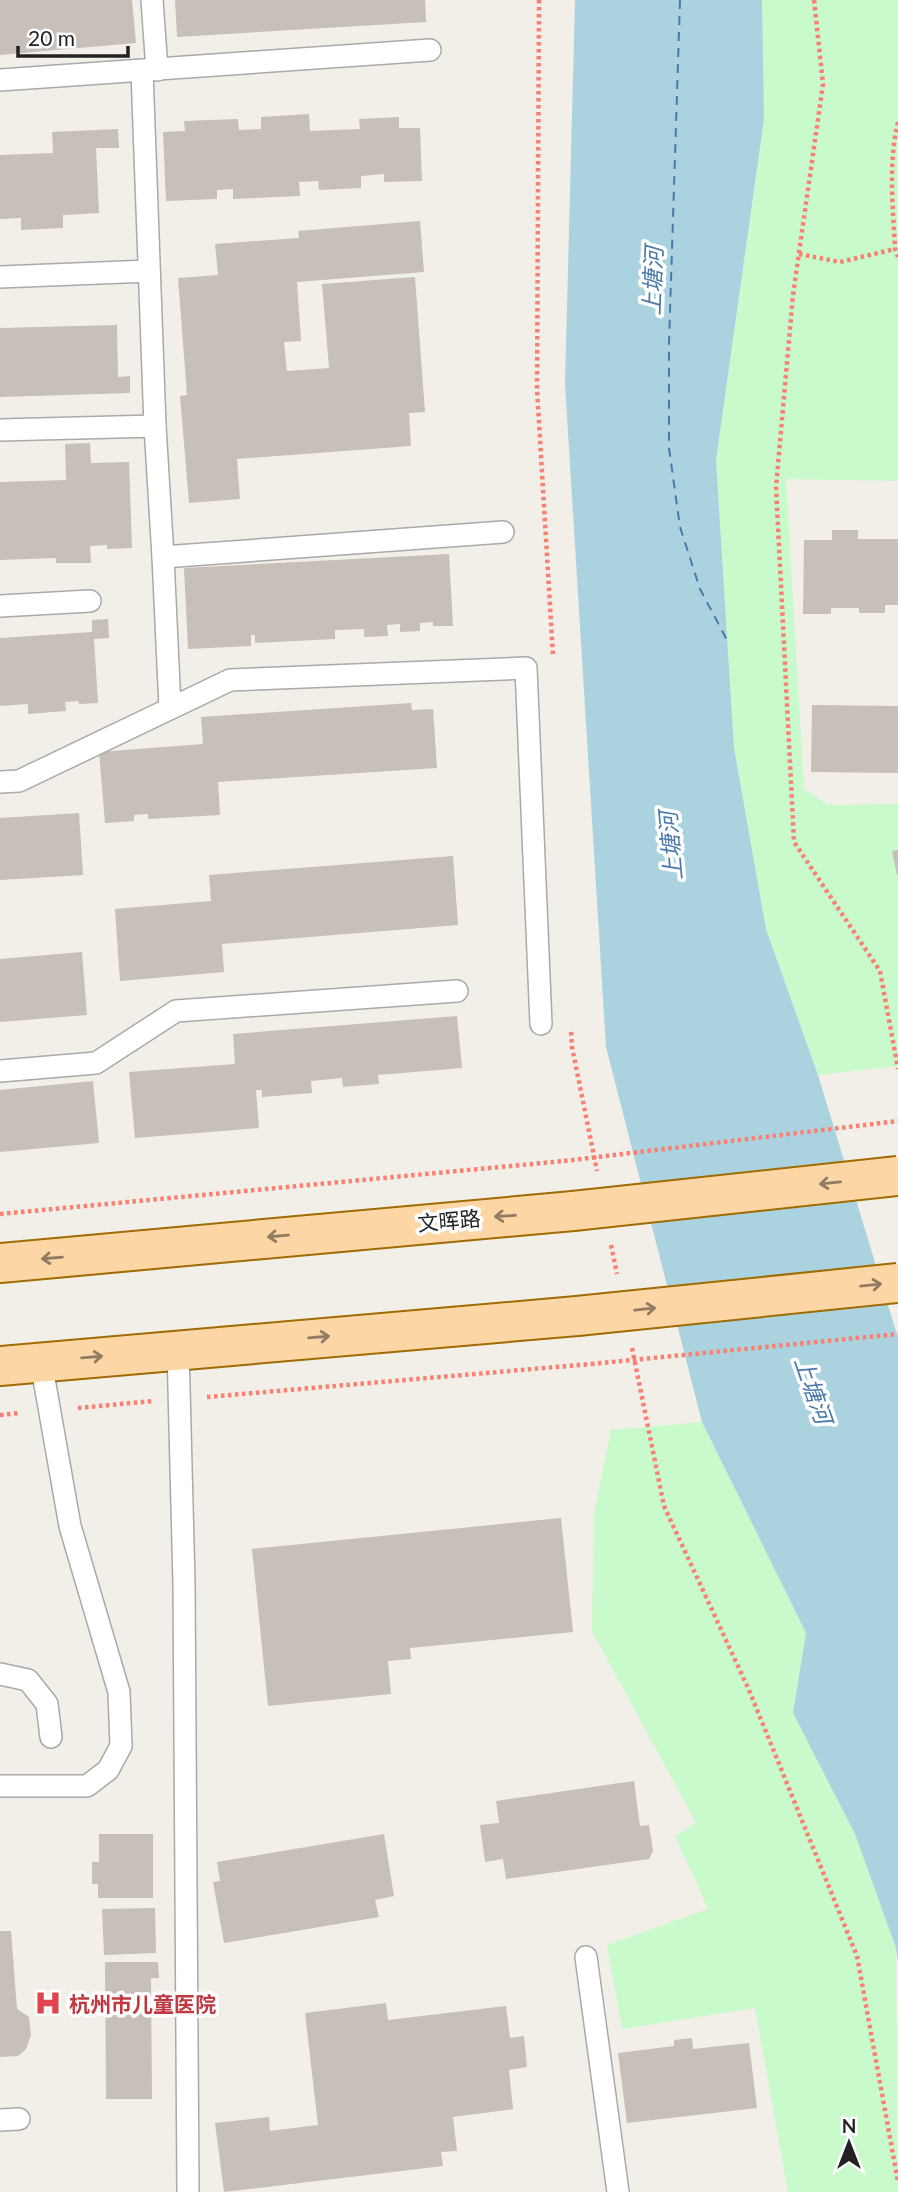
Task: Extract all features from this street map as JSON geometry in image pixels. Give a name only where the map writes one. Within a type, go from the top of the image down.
[{"type":"main road","name":"文晖路","points":[[0,1262],[573,1211],[898,1176]]},
{"type":"main road","points":[[0,1366],[577,1316],[898,1283]]},
{"type":"lane","points":[[152,0],[149,271],[170,708]]},
{"type":"lane","points":[[0,80],[430,50]]},
{"type":"lane","points":[[0,277],[149,271]]},
{"type":"lane","points":[[0,430],[155,426]]},
{"type":"lane","points":[[163,557],[503,532]]},
{"type":"lane","points":[[0,606],[90,601]]},
{"type":"lane","points":[[0,782],[19,781],[230,680],[526,668],[541,1024]]},
{"type":"lane","points":[[0,1072],[96,1063],[176,1011],[457,991]]},
{"type":"lane","points":[[177,1349],[184,1583],[188,2192]]},
{"type":"lane","points":[[0,1786],[87,1786],[108,1770],[121,1746],[119,1692],[70,1526],[41,1362]]},
{"type":"lane","points":[[0,1674],[28,1680],[47,1704],[51,1737]]},
{"type":"lane","points":[[586,1957],[618,2192]]},
{"type":"path","points":[[538,0],[537,389],[553,665]]},
{"type":"path","points":[[814,0],[824,84],[793,295],[776,486],[794,842],[880,971],[898,1069]]},
{"type":"path","points":[[898,122],[893,143],[895,249],[898,257]]},
{"type":"path","points":[[799,254],[840,262],[895,249]]},
{"type":"path","points":[[570,1020],[572,1047],[597,1173]]},
{"type":"path","points":[[0,1213],[564,1161],[898,1121]]},
{"type":"path","points":[[610,1240],[618,1280]]},
{"type":"path","points":[[0,1415],[591,1364],[898,1334]]},
{"type":"path","points":[[632,1346],[664,1506],[749,1690],[857,1956],[898,2182]]},
{"type":"green space","points":[[762,0],[898,0],[898,481],[786,479],[804,789],[828,805],[898,804],[898,1066],[818,1075],[766,929],[734,748],[716,460],[764,119]]},
{"type":"green space","points":[[702,1422],[806,1633],[793,1713],[855,1834],[896,1948],[898,2192],[788,2192],[755,2008],[622,2029],[607,1945],[708,1909],[675,1836],[696,1823],[592,1631],[594,1513],[611,1430]]},
{"type":"water","name":"上塘河","points":[[575,0],[762,0],[764,119],[716,460],[734,748],[766,929],[818,1075],[898,1338],[898,1963],[896,1948],[855,1834],[793,1713],[806,1633],[702,1422],[606,1047],[565,384]]},
{"type":"building","points":[[0,0],[132,0],[136,43],[0,55]]},
{"type":"building","points":[[175,0],[425,0],[426,22],[177,37]]},
{"type":"building","points":[[309,114],[310,131],[360,129],[359,119],[399,117],[399,128],[420,128],[422,181],[384,182],[384,174],[361,176],[361,188],[319,190],[318,181],[299,182],[300,196],[233,199],[233,189],[217,190],[217,199],[166,201],[163,132],[185,131],[184,121],[238,119],[239,130],[261,129],[261,117]]},
{"type":"building","points":[[118,129],[119,148],[96,148],[99,213],[63,215],[63,228],[21,230],[21,218],[0,219],[0,155],[53,153],[52,132]]},
{"type":"building","points":[[420,221],[424,272],[297,282],[301,341],[284,342],[287,371],[329,368],[322,284],[415,277],[425,412],[409,413],[411,446],[237,459],[240,499],[189,503],[180,396],[187,395],[178,278],[218,275],[215,244],[299,238],[298,231]]},
{"type":"building","points":[[117,325],[118,377],[130,376],[130,393],[0,397],[0,328]]},
{"type":"building","points":[[90,443],[91,463],[129,462],[132,548],[107,549],[107,545],[90,546],[91,563],[56,563],[56,558],[0,560],[0,482],[66,480],[65,444]]},
{"type":"building","points":[[832,530],[858,530],[858,539],[898,539],[898,605],[885,605],[885,613],[859,613],[859,608],[831,608],[831,614],[803,614],[804,540],[832,540]]},
{"type":"building","points":[[449,554],[453,626],[433,626],[433,622],[420,623],[420,631],[400,632],[400,624],[387,625],[388,636],[364,637],[364,629],[335,630],[335,639],[255,643],[255,635],[251,635],[251,646],[188,649],[184,568]]},
{"type":"building","points":[[108,619],[109,638],[94,639],[98,703],[65,702],[66,711],[28,714],[28,704],[0,706],[0,638],[92,632],[92,620]]},
{"type":"building","points":[[411,703],[412,710],[433,709],[437,768],[218,782],[220,815],[148,819],[148,814],[134,815],[134,821],[105,823],[99,752],[203,744],[201,717]]},
{"type":"building","points":[[812,705],[898,706],[898,773],[811,772]]},
{"type":"building","points":[[79,813],[83,875],[0,880],[0,818]]},
{"type":"building","points":[[898,850],[898,875],[897,875],[892,851]]},
{"type":"building","points":[[453,856],[458,925],[222,944],[224,972],[120,981],[115,909],[211,901],[209,875]]},
{"type":"building","points":[[82,952],[87,1015],[0,1022],[0,959]]},
{"type":"building","points":[[457,1016],[462,1068],[378,1075],[379,1084],[343,1087],[342,1078],[311,1081],[312,1093],[262,1097],[262,1090],[256,1090],[259,1128],[135,1138],[129,1072],[235,1064],[233,1034]]},
{"type":"building","points":[[93,1081],[99,1143],[0,1152],[0,1090]]},
{"type":"building","points":[[561,1518],[573,1632],[410,1648],[411,1659],[388,1661],[391,1694],[268,1706],[252,1549]]},
{"type":"building","points":[[634,1781],[640,1826],[649,1825],[653,1851],[649,1859],[506,1879],[503,1859],[485,1862],[480,1825],[499,1823],[496,1801]]},
{"type":"building","points":[[99,1834],[153,1834],[153,1898],[98,1898],[98,1884],[92,1884],[92,1862],[99,1862]]},
{"type":"building","points":[[384,1834],[394,1896],[375,1900],[379,1917],[224,1943],[213,1882],[220,1881],[217,1862]]},
{"type":"building","points":[[155,1908],[156,1953],[104,1955],[102,1909]]},
{"type":"building","points":[[0,1931],[11,1931],[17,2009],[29,2017],[31,2035],[26,2049],[18,2056],[0,2057]]},
{"type":"building","points":[[105,1962],[158,1962],[159,1978],[151,1978],[152,2099],[106,2099]]},
{"type":"building","points":[[386,2003],[388,2020],[506,2006],[510,2038],[524,2036],[527,2067],[509,2070],[513,2109],[453,2117],[457,2151],[441,2152],[443,2166],[224,2192],[215,2123],[269,2117],[270,2131],[318,2125],[305,2013]]},
{"type":"building","points":[[692,2038],[693,2049],[749,2043],[757,2108],[627,2123],[618,2053],[674,2046],[674,2040]]},
{"type":"ferry route","points":[[680,0],[669,343],[669,448],[680,527],[700,589],[727,640]]},
{"type":"place","name":"杭州市儿童医院","points":[[48,2003]]}]
